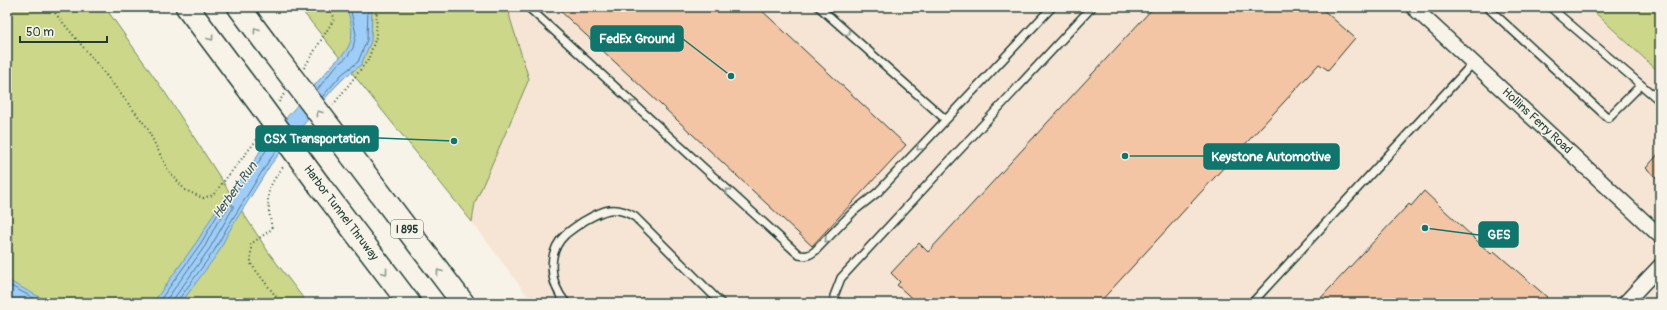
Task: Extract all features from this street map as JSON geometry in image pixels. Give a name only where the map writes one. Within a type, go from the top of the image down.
[{"type":"highway","name":"Harbor Tunnel Thruway","points":[[187,7],[409,303]]},
{"type":"highway","name":"I 895","points":[[239,7],[463,303]]},
{"type":"street","name":"Hollins Ferry Road","points":[[1413,7],[1660,236]]},
{"type":"street","points":[[1626,303],[1660,266]]},
{"type":"lane","points":[[528,7],[799,255],[809,256],[816,251],[854,211],[878,192],[945,119],[1052,7]]},
{"type":"lane","points":[[819,7],[945,119]]},
{"type":"lane","points":[[838,303],[834,296],[841,278],[1092,7]]},
{"type":"lane","points":[[1487,7],[1608,118],[1641,85]]},
{"type":"lane","points":[[1550,7],[1660,101]]},
{"type":"lane","points":[[1252,303],[1474,62]]},
{"type":"lane","points":[[566,303],[552,278],[551,270],[553,256],[558,245],[566,234],[577,225],[605,210],[614,209],[625,210],[635,217],[721,303]]},
{"type":"path","points":[[50,7],[146,126],[168,170],[185,190],[203,198],[213,195],[255,142],[263,129]]},
{"type":"path","points":[[299,73],[334,18],[332,7]]},
{"type":"path","points":[[331,108],[368,60],[376,37],[377,7]]},
{"type":"path","points":[[278,103],[286,91]]},
{"type":"path","points":[[302,143],[316,126]]},
{"type":"path","points":[[281,303],[251,264],[251,244],[272,229],[267,197],[273,179],[288,161]]},
{"type":"shaded area","points":[[509,7],[1589,7],[1660,73],[1660,303],[533,303],[472,222],[510,17]]},
{"type":"green space","points":[[7,7],[105,7],[166,94],[269,253],[307,303],[7,303]]},
{"type":"green space","points":[[299,7],[509,7],[510,18],[529,79],[475,203],[472,222]]},
{"type":"green space","points":[[1589,7],[1660,7],[1660,73]]},
{"type":"water","name":"Herbert Run","points":[[346,7],[372,7],[371,41],[361,65],[345,77],[333,89],[271,164],[228,233],[218,253],[181,303],[153,303],[198,240],[219,205],[250,168],[266,141],[335,62],[342,56],[350,44],[352,31]]},
{"type":"water","points":[[7,280],[51,303],[7,303]]},
{"type":"building","points":[[556,7],[758,7],[906,145],[812,246]]},
{"type":"building","points":[[1154,7],[1320,7],[1355,38],[1328,70],[1319,64],[1099,303],[917,303],[897,285],[900,282],[891,273],[919,243],[928,252]]},
{"type":"building","points":[[1660,152],[1660,181],[1646,168]]},
{"type":"building","points":[[1424,191],[1491,254],[1494,251],[1547,297],[1542,303],[1316,303],[1409,204],[1411,206]]},
{"type":"building","points":[[643,297],[649,303],[636,303]]},
{"type":"place","name":"FedEx Ground","points":[[731,76]]},
{"type":"place","name":"CSX Transportation","points":[[454,141]]},
{"type":"place","name":"Keystone Automotive","points":[[1125,156]]},
{"type":"place","name":"GES","points":[[1425,228]]}]
